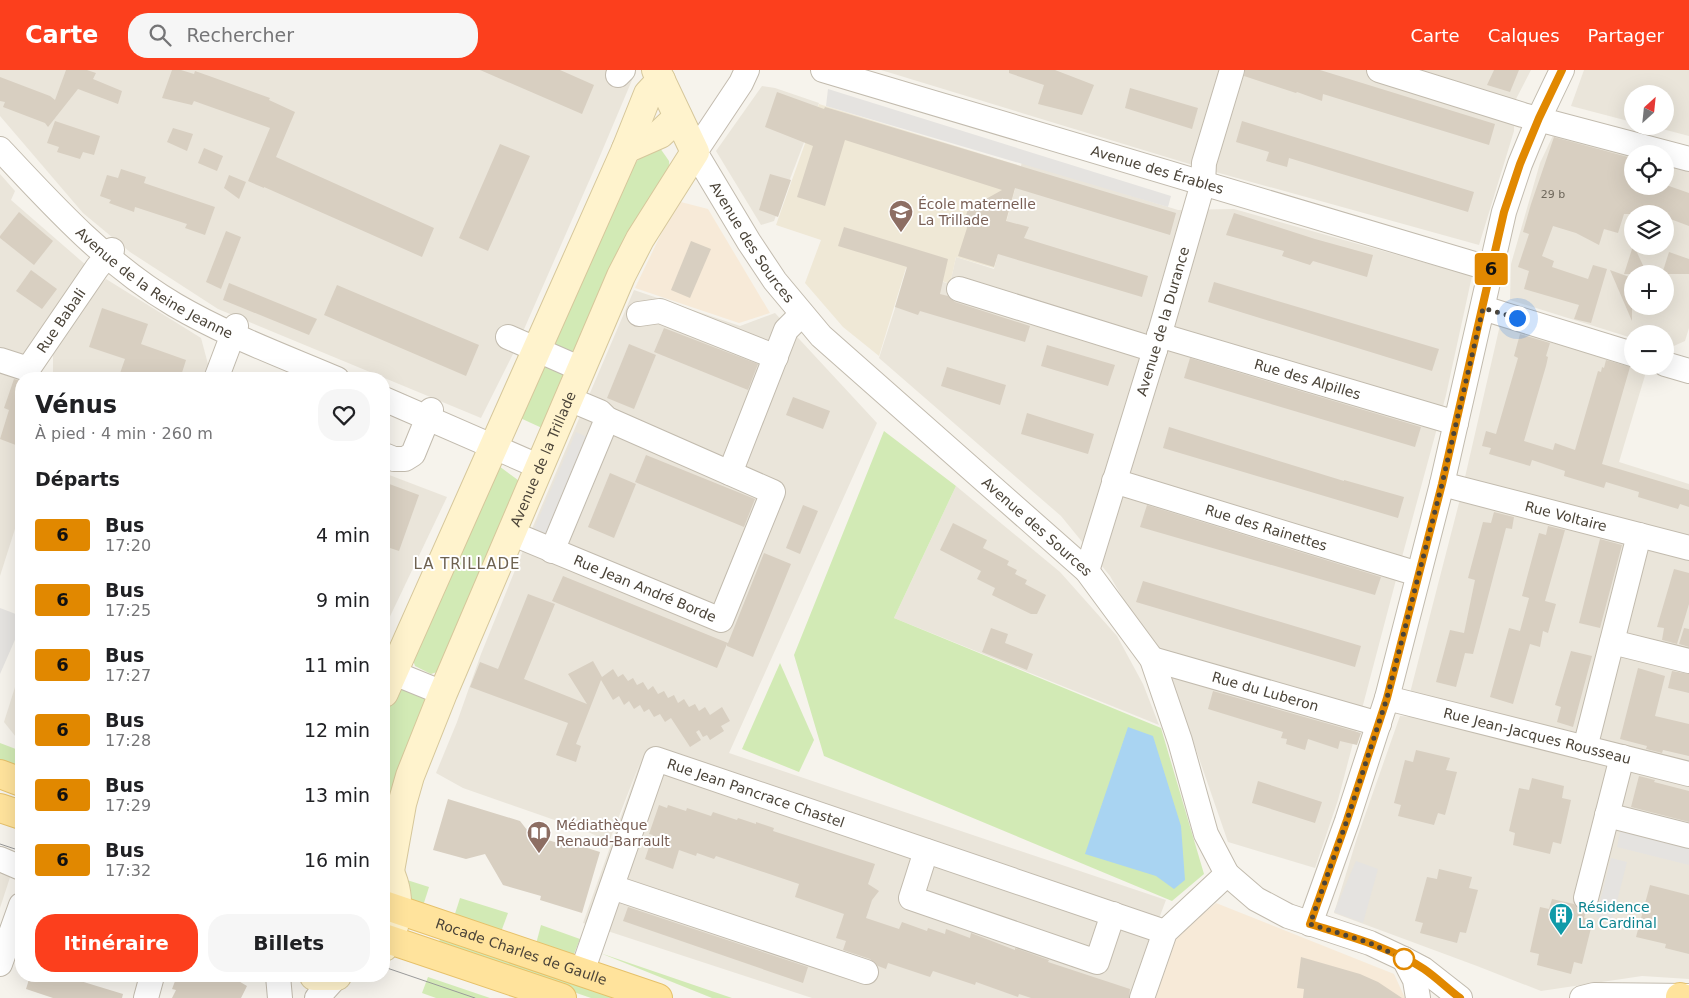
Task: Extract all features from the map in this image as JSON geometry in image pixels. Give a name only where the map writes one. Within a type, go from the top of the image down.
[{"type":"main road","points":[[0,774],[15,780]]},
{"type":"main road","points":[[0,808],[15,813]]},
{"type":"main road","name":"Rocade Charles de Gaulle","points":[[391,907],[658,998]]},
{"type":"main road","points":[[390,944],[562,998]]},
{"type":"street","name":"Avenue de la Trillade","points":[[390,854],[410,776],[443,693],[621,276],[640,239],[748,70]]},
{"type":"street","name":"Avenue des Érables","points":[[824,70],[1491,269]]},
{"type":"street","name":"Avenue de la Durance","points":[[1087,571],[1157,342],[1202,183],[1204,163],[1232,70]]},
{"type":"street","points":[[1379,70],[1523,115],[1689,159]]},
{"type":"street","points":[[1310,924],[1387,698],[1442,484],[1504,212],[1520,164],[1562,70]]},
{"type":"street","name":"Avenue des Sources","points":[[658,75],[695,152],[749,242],[775,281],[802,314],[821,336],[1087,571],[1152,659],[1180,741],[1206,834],[1226,874],[1256,898],[1288,916],[1370,943],[1404,958],[1424,969],[1460,998]]},
{"type":"street","points":[[390,671],[494,446],[658,75]]},
{"type":"street","points":[[626,149],[660,134],[678,117]]},
{"type":"street","name":"Avenue de la Reine Jeanne","points":[[0,149],[54,208],[143,284],[175,305],[234,330],[322,372]]},
{"type":"street","name":"Rue Babali","points":[[0,360],[28,369],[109,253]]},
{"type":"street","name":"Rue des Alpilles","points":[[959,289],[1456,423]]},
{"type":"street","points":[[1483,308],[1624,352]]},
{"type":"street","points":[[639,314],[660,311],[776,357]]},
{"type":"street","points":[[730,473],[786,330],[802,314]]},
{"type":"street","points":[[219,372],[234,330]]},
{"type":"street","points":[[508,337],[581,369]]},
{"type":"street","points":[[1674,367],[1689,371]]},
{"type":"street","name":"Rue Jean André Borde","points":[[511,533],[720,620],[773,492],[607,419],[600,412],[569,398]]},
{"type":"street","points":[[390,400],[430,414],[540,467]]},
{"type":"street","points":[[390,457],[405,459],[413,454],[430,414]]},
{"type":"street","points":[[552,550],[607,419]]},
{"type":"street","name":"Rue des Rainettes","points":[[1114,481],[1418,574]]},
{"type":"street","name":"Rue Voltaire","points":[[1442,484],[1689,548]]},
{"type":"street","points":[[1585,748],[1639,535]]},
{"type":"street","points":[[1612,642],[1689,662]]},
{"type":"street","name":"Rue du Luberon","points":[[1152,659],[1379,724]]},
{"type":"street","points":[[390,679],[443,693]]},
{"type":"street","name":"Rue Jean-Jacques Rousseau","points":[[1387,698],[1689,774]]},
{"type":"street","points":[[1586,898],[1622,757]]},
{"type":"street","name":"Rue Jean Pancrace Chastel","points":[[582,972],[656,759],[1165,932]]},
{"type":"street","points":[[1607,815],[1689,836]]},
{"type":"street","points":[[926,851],[912,898],[1097,962],[1113,914]]},
{"type":"street","points":[[0,859],[15,865]]},
{"type":"street","points":[[390,874],[397,892],[391,907],[395,925],[390,934]]},
{"type":"street","points":[[1142,998],[1165,932],[1226,874]]},
{"type":"street","points":[[612,887],[866,972]]},
{"type":"street","points":[[0,964],[15,925]]},
{"type":"street","points":[[1404,958],[1415,980],[1418,998]]},
{"type":"street","points":[[146,998],[150,982]]},
{"type":"street","points":[[279,982],[280,998]]},
{"type":"street","points":[[317,998],[332,982]]},
{"type":"street","points":[[1582,998],[1594,995],[1684,997]]},
{"type":"shaded area","points":[[0,70],[634,70],[635,73],[514,352],[481,418],[390,380],[390,372],[370,372],[218,309],[130,252],[83,213],[0,116]]},
{"type":"shaded area","points":[[881,70],[1531,70],[1515,101],[1514,131],[1479,245],[1219,173]]},
{"type":"shaded area","points":[[1584,70],[1689,70],[1689,136],[1674,132],[1674,85],[1624,85],[1624,120],[1571,106]]},
{"type":"shaded area","points":[[762,86],[775,88],[819,103],[774,221],[761,225],[716,151]]},
{"type":"shaded area","points":[[828,89],[1171,196],[1168,207],[826,106]]},
{"type":"shaded area","name":"École maternelle La Trillade","points":[[819,104],[1021,166],[994,268],[956,257],[950,284],[906,268],[879,356],[843,327],[805,283],[821,240],[776,225]]},
{"type":"shaded area","points":[[1556,129],[1624,151],[1624,195],[1674,195],[1674,165],[1689,170],[1689,328],[1685,341],[1674,346],[1674,325],[1624,325],[1624,336],[1510,300],[1511,264],[1540,163]]},
{"type":"shaded area","points":[[1022,162],[1178,210],[1234,209],[1472,276],[1446,395],[1338,800],[1315,868],[1228,842],[1175,689],[1110,576],[1061,516],[879,358],[907,271],[950,284],[956,257],[994,269]]},
{"type":"shaded area","points":[[0,174],[15,191],[11,200],[87,266],[20,372],[15,372],[15,529],[0,576]]},
{"type":"shaded area","points":[[677,201],[708,209],[770,313],[739,323],[635,288]]},
{"type":"shaded area","points":[[106,279],[201,338],[210,372],[53,372],[53,352],[97,288]]},
{"type":"shaded area","points":[[634,290],[740,326],[775,313],[877,423],[729,753],[1166,900],[1129,998],[812,998],[583,923],[641,760],[609,842],[586,831],[463,788],[436,773],[457,722],[481,654],[531,531]]},
{"type":"shaded area","points":[[1500,325],[1624,365],[1624,375],[1645,375],[1619,462],[1689,484],[1689,762],[1571,731],[1410,693],[1460,499]]},
{"type":"shaded area","points":[[576,432],[591,439],[548,538],[533,531]]},
{"type":"shaded area","points":[[390,475],[447,497],[390,616]]},
{"type":"shaded area","points":[[956,486],[1060,572],[1117,636],[1143,684],[1159,725],[894,618]]},
{"type":"shaded area","points":[[0,608],[15,614],[15,640],[0,674]]},
{"type":"shaded area","points":[[15,687],[15,736],[4,722]]},
{"type":"shaded area","points":[[1400,716],[1414,717],[1689,785],[1689,979],[1642,976],[1541,991],[1334,913],[1357,838]]},
{"type":"shaded area","points":[[1621,828],[1689,845],[1689,865],[1617,847]]},
{"type":"shaded area","points":[[0,858],[15,862],[0,908]]},
{"type":"shaded area","points":[[1611,858],[1627,862],[1612,921],[1596,917]]},
{"type":"shaded area","points":[[1356,861],[1378,869],[1363,923],[1334,912]]},
{"type":"shaded area","points":[[1216,903],[1394,974],[1405,998],[1153,998],[1171,941]]},
{"type":"green space","points":[[660,148],[669,161],[670,171],[577,351],[568,355],[552,344],[633,165],[650,149]]},
{"type":"green space","points":[[545,364],[562,371],[566,381],[542,428],[518,417]]},
{"type":"green space","points":[[884,431],[956,486],[894,618],[1161,728],[1204,874],[1172,901],[824,756],[794,655]]},
{"type":"green space","points":[[499,466],[522,483],[443,670],[431,674],[415,666],[411,654]]},
{"type":"green space","points":[[780,663],[814,740],[799,772],[742,749]]},
{"type":"green space","points":[[412,689],[421,693],[426,700],[392,815],[390,814],[390,704],[401,690]]},
{"type":"green space","points":[[0,743],[15,749],[15,766],[0,760]]},
{"type":"green space","points":[[407,880],[429,887],[423,906],[411,901],[405,894]]},
{"type":"green space","points":[[460,898],[508,913],[501,932],[454,917]]},
{"type":"green space","points":[[541,925],[580,939],[574,954],[567,956],[536,944]]},
{"type":"green space","points":[[442,936],[622,998],[591,998],[437,945]]},
{"type":"green space","points":[[600,953],[732,998],[712,998]]},
{"type":"green space","points":[[428,977],[490,998],[436,998],[422,993]]},
{"type":"water","points":[[1128,727],[1153,736],[1181,826],[1185,880],[1174,889],[1156,876],[1085,854]]},
{"type":"building","points":[[66,70],[87,70],[96,73],[93,79],[122,91],[118,104],[78,89],[48,127],[45,123],[3,107],[5,102],[0,101],[0,77],[50,96],[55,100]]},
{"type":"building","points":[[172,70],[181,70],[194,74],[195,71],[270,98],[269,100],[295,112],[276,157],[434,228],[422,257],[248,181],[270,128],[194,101],[192,105],[162,98]]},
{"type":"building","points":[[480,70],[560,70],[594,85],[582,114]]},
{"type":"building","points":[[1009,70],[1055,70],[1094,85],[1082,115],[1038,104],[1044,85],[1009,73]]},
{"type":"building","points":[[1245,70],[1320,70],[1495,124],[1489,145],[1323,94],[1322,101],[1244,76]]},
{"type":"building","points":[[1494,70],[1519,70],[1510,92],[1487,85]]},
{"type":"building","points":[[1130,88],[1198,108],[1192,129],[1125,108]]},
{"type":"building","points":[[777,92],[824,109],[825,107],[1176,213],[1170,235],[1015,188],[1006,221],[1029,227],[1024,238],[1148,276],[1142,297],[998,254],[994,267],[958,256],[967,228],[964,222],[968,209],[1002,190],[845,140],[825,206],[797,197],[813,146],[765,127]]},
{"type":"building","points":[[55,121],[100,136],[94,155],[83,152],[80,159],[57,152],[59,147],[47,143]]},
{"type":"building","points":[[1242,121],[1474,192],[1468,212],[1289,158],[1287,167],[1266,161],[1269,152],[1236,142]]},
{"type":"building","points":[[173,128],[193,134],[187,151],[167,142]]},
{"type":"building","points":[[1554,137],[1624,156],[1624,195],[1674,195],[1674,188],[1689,193],[1689,226],[1674,220],[1674,205],[1624,205],[1624,214],[1618,233],[1604,229],[1599,245],[1576,233],[1553,226],[1542,256],[1554,261],[1552,267],[1588,279],[1593,265],[1607,269],[1591,323],[1574,319],[1579,305],[1524,289],[1529,271],[1518,267],[1529,234],[1523,232]]},
{"type":"building","points":[[500,144],[530,156],[488,251],[459,238]]},
{"type":"building","points":[[204,148],[223,156],[217,171],[198,163]]},
{"type":"building","points":[[121,169],[146,177],[144,183],[215,207],[205,235],[185,228],[187,224],[135,207],[134,212],[109,203],[111,200],[100,196],[107,175],[118,178]]},
{"type":"building","points":[[770,174],[791,180],[778,217],[759,210]]},
{"type":"building","points":[[229,175],[246,182],[239,199],[224,188]]},
{"type":"building","points":[[19,212],[53,241],[34,265],[0,238]]},
{"type":"building","points":[[1234,213],[1373,255],[1367,277],[1313,261],[1310,265],[1282,256],[1284,251],[1226,235]]},
{"type":"building","points":[[844,227],[948,259],[940,294],[948,296],[955,302],[1030,326],[1025,342],[920,311],[918,315],[895,307],[907,267],[838,246]]},
{"type":"building","points":[[226,231],[241,237],[221,289],[206,282]]},
{"type":"building","points":[[691,241],[711,249],[690,298],[671,290]]},
{"type":"building","points":[[1674,254],[1689,259],[1689,274],[1674,274],[1674,265],[1665,265],[1668,255]]},
{"type":"building","points":[[1630,255],[1638,255],[1643,265],[1627,265]]},
{"type":"building","points":[[31,270],[57,289],[42,309],[16,291]]},
{"type":"building","points":[[1610,270],[1624,275],[1624,302]]},
{"type":"building","points":[[1214,282],[1439,349],[1432,371],[1208,302]]},
{"type":"building","points":[[229,283],[317,319],[309,335],[223,300]]},
{"type":"building","points":[[337,285],[479,345],[466,376],[324,315]]},
{"type":"building","points":[[102,308],[148,324],[141,344],[186,360],[182,372],[120,372],[125,359],[89,347]]},
{"type":"building","points":[[664,328],[758,364],[748,390],[654,352]]},
{"type":"building","points":[[1520,334],[1550,343],[1546,356],[1548,357],[1546,366],[1524,441],[1553,450],[1555,443],[1575,450],[1598,371],[1601,372],[1602,367],[1604,368],[1606,360],[1624,365],[1624,375],[1628,375],[1602,464],[1689,490],[1689,507],[1680,504],[1678,509],[1638,497],[1639,492],[1606,482],[1604,488],[1564,476],[1565,471],[1532,460],[1530,466],[1489,454],[1491,448],[1482,446],[1486,431],[1496,434],[1518,358],[1514,356]]},
{"type":"building","points":[[629,344],[656,355],[634,409],[607,398]]},
{"type":"building","points":[[1047,345],[1115,365],[1108,386],[1041,366]]},
{"type":"building","points":[[1190,358],[1421,427],[1415,447],[1184,378]]},
{"type":"building","points":[[947,367],[1006,385],[1000,405],[941,386]]},
{"type":"building","points":[[15,379],[15,445],[0,439],[9,410],[4,408]]},
{"type":"building","points":[[793,397],[830,411],[823,429],[786,415]]},
{"type":"building","points":[[1027,413],[1094,434],[1088,454],[1021,434]]},
{"type":"building","points":[[1169,427],[1344,481],[1404,497],[1398,518],[1163,448]]},
{"type":"building","points":[[646,455],[755,499],[744,527],[635,482]]},
{"type":"building","points":[[610,473],[636,484],[614,538],[588,527]]},
{"type":"building","points":[[390,484],[419,495],[399,551],[390,548]]},
{"type":"building","points":[[803,505],[818,511],[800,554],[786,548]]},
{"type":"building","points":[[1147,505],[1381,577],[1375,595],[1140,527]]},
{"type":"building","points":[[1494,512],[1514,517],[1512,529],[1506,528],[1473,654],[1465,653],[1456,687],[1436,682],[1450,630],[1464,633],[1475,580],[1468,578],[1483,522],[1491,523]]},
{"type":"building","points":[[953,523],[987,540],[983,548],[1009,561],[1007,565],[1017,570],[1015,574],[1027,580],[1025,584],[1046,595],[1037,614],[1031,614],[992,595],[995,588],[977,579],[981,571],[940,550]]},
{"type":"building","points":[[1548,526],[1565,530],[1545,601],[1556,604],[1548,633],[1543,631],[1540,647],[1530,644],[1513,704],[1490,697],[1509,628],[1520,631],[1529,598],[1522,596],[1539,533],[1546,535]]},
{"type":"building","points":[[1600,539],[1622,545],[1600,628],[1579,623]]},
{"type":"building","points":[[764,553],[791,564],[753,657],[727,646],[727,644],[717,668],[552,601],[563,576],[728,643]]},
{"type":"building","points":[[1674,569],[1689,573],[1689,604],[1677,644],[1662,640],[1664,628],[1657,627]]},
{"type":"building","points":[[1143,581],[1361,646],[1355,667],[1136,602]]},
{"type":"building","points":[[528,594],[555,604],[524,679],[587,704],[568,674],[593,661],[602,677],[613,669],[618,677],[623,674],[628,681],[633,678],[637,685],[643,682],[648,690],[653,686],[658,694],[664,691],[668,698],[674,695],[678,703],[684,699],[689,707],[695,704],[699,711],[705,707],[710,715],[722,707],[730,721],[721,726],[724,731],[710,740],[707,735],[703,737],[699,730],[696,732],[701,740],[690,747],[671,718],[665,722],[660,714],[654,717],[649,709],[644,712],[640,705],[634,709],[629,701],[624,705],[619,696],[613,700],[601,680],[576,744],[581,746],[576,762],[556,755],[568,723],[470,687],[480,662],[498,669]]},
{"type":"building","points":[[991,628],[1008,634],[1005,643],[1033,654],[1027,670],[982,652]]},
{"type":"building","points":[[1684,628],[1689,629],[1689,647],[1679,644]]},
{"type":"building","points":[[1571,651],[1592,656],[1573,727],[1557,722],[1561,707],[1555,705]]},
{"type":"building","points":[[1638,668],[1665,676],[1655,716],[1689,724],[1689,756],[1663,750],[1662,753],[1646,749],[1647,746],[1620,739]]},
{"type":"building","points":[[1672,671],[1689,674],[1689,693],[1668,688]]},
{"type":"building","points":[[1213,691],[1361,733],[1357,745],[1340,741],[1338,749],[1308,739],[1305,750],[1286,744],[1287,739],[1281,738],[1283,732],[1208,709]]},
{"type":"building","points":[[1416,750],[1450,758],[1446,770],[1457,772],[1445,815],[1438,813],[1434,825],[1398,816],[1401,805],[1394,803],[1405,760],[1413,762]]},
{"type":"building","points":[[1639,776],[1689,791],[1689,822],[1631,807]]},
{"type":"building","points":[[1532,778],[1564,786],[1562,798],[1571,800],[1561,844],[1553,842],[1550,854],[1513,845],[1515,833],[1509,831],[1519,788],[1529,790]]},
{"type":"building","points":[[1258,781],[1322,802],[1315,823],[1252,803]]},
{"type":"building","name":"Médiathèque Renaud-Barrault","points":[[448,799],[520,821],[531,835],[568,846],[568,842],[600,852],[582,913],[540,900],[541,896],[503,885],[485,854],[466,859],[433,850]]},
{"type":"building","points":[[659,805],[667,808],[668,805],[686,811],[687,808],[711,816],[713,812],[737,820],[738,818],[756,824],[756,822],[774,828],[773,831],[875,864],[868,884],[879,891],[872,900],[866,918],[899,929],[902,922],[927,931],[928,928],[945,934],[946,929],[970,938],[971,933],[1015,950],[1015,948],[1049,960],[1048,962],[1130,989],[1129,998],[1031,998],[1019,994],[1018,997],[976,982],[975,985],[933,971],[930,977],[888,963],[886,969],[878,966],[870,959],[843,950],[846,941],[836,938],[844,914],[795,897],[799,884],[716,856],[714,859],[697,853],[696,856],[679,850],[673,869],[645,859],[653,835],[649,834]]},
{"type":"building","points":[[1439,869],[1472,877],[1469,888],[1478,890],[1466,933],[1460,932],[1457,943],[1420,933],[1423,923],[1415,921],[1427,877],[1437,879]]},
{"type":"building","points":[[1650,885],[1689,895],[1689,954],[1665,948],[1666,944],[1636,937]]},
{"type":"building","name":"Résidence La Cardinal","points":[[1552,899],[1574,904],[1577,908],[1586,911],[1584,918],[1593,920],[1582,964],[1574,962],[1571,974],[1537,965],[1539,954],[1530,952],[1540,907],[1549,909]]},
{"type":"building","points":[[628,907],[808,967],[803,983],[623,921]]},
{"type":"building","points":[[1301,957],[1360,974],[1378,982],[1402,998],[1303,998],[1304,989],[1297,988]]},
{"type":"building","points":[[28,982],[84,982],[123,994],[122,998],[53,998],[26,989]]},
{"type":"building","points":[[175,982],[240,982],[247,986],[241,998],[172,998],[176,990],[172,989]]},
{"type":"tram line","points":[[0,844],[15,849]]},
{"type":"tram line","points":[[390,969],[475,998]]},
{"type":"bus line","name":"6","points":[[1460,998],[1424,969],[1404,958],[1370,943],[1310,924],[1387,698],[1442,484],[1504,212],[1520,164],[1562,70]]},
{"type":"place","name":"École maternelle La Trillade","points":[[901,233]]},
{"type":"place","name":"Médiathèque Renaud-Barrault","points":[[539,854]]},
{"type":"place","name":"Résidence La Cardinal","points":[[1561,936]]},
{"type":"district","name":"LA TRILLADE","points":[[467,564]]},
{"type":"route","points":[[1404,959],[1370,943],[1310,924],[1387,698],[1442,484],[1483,308],[1517,318]]}]
